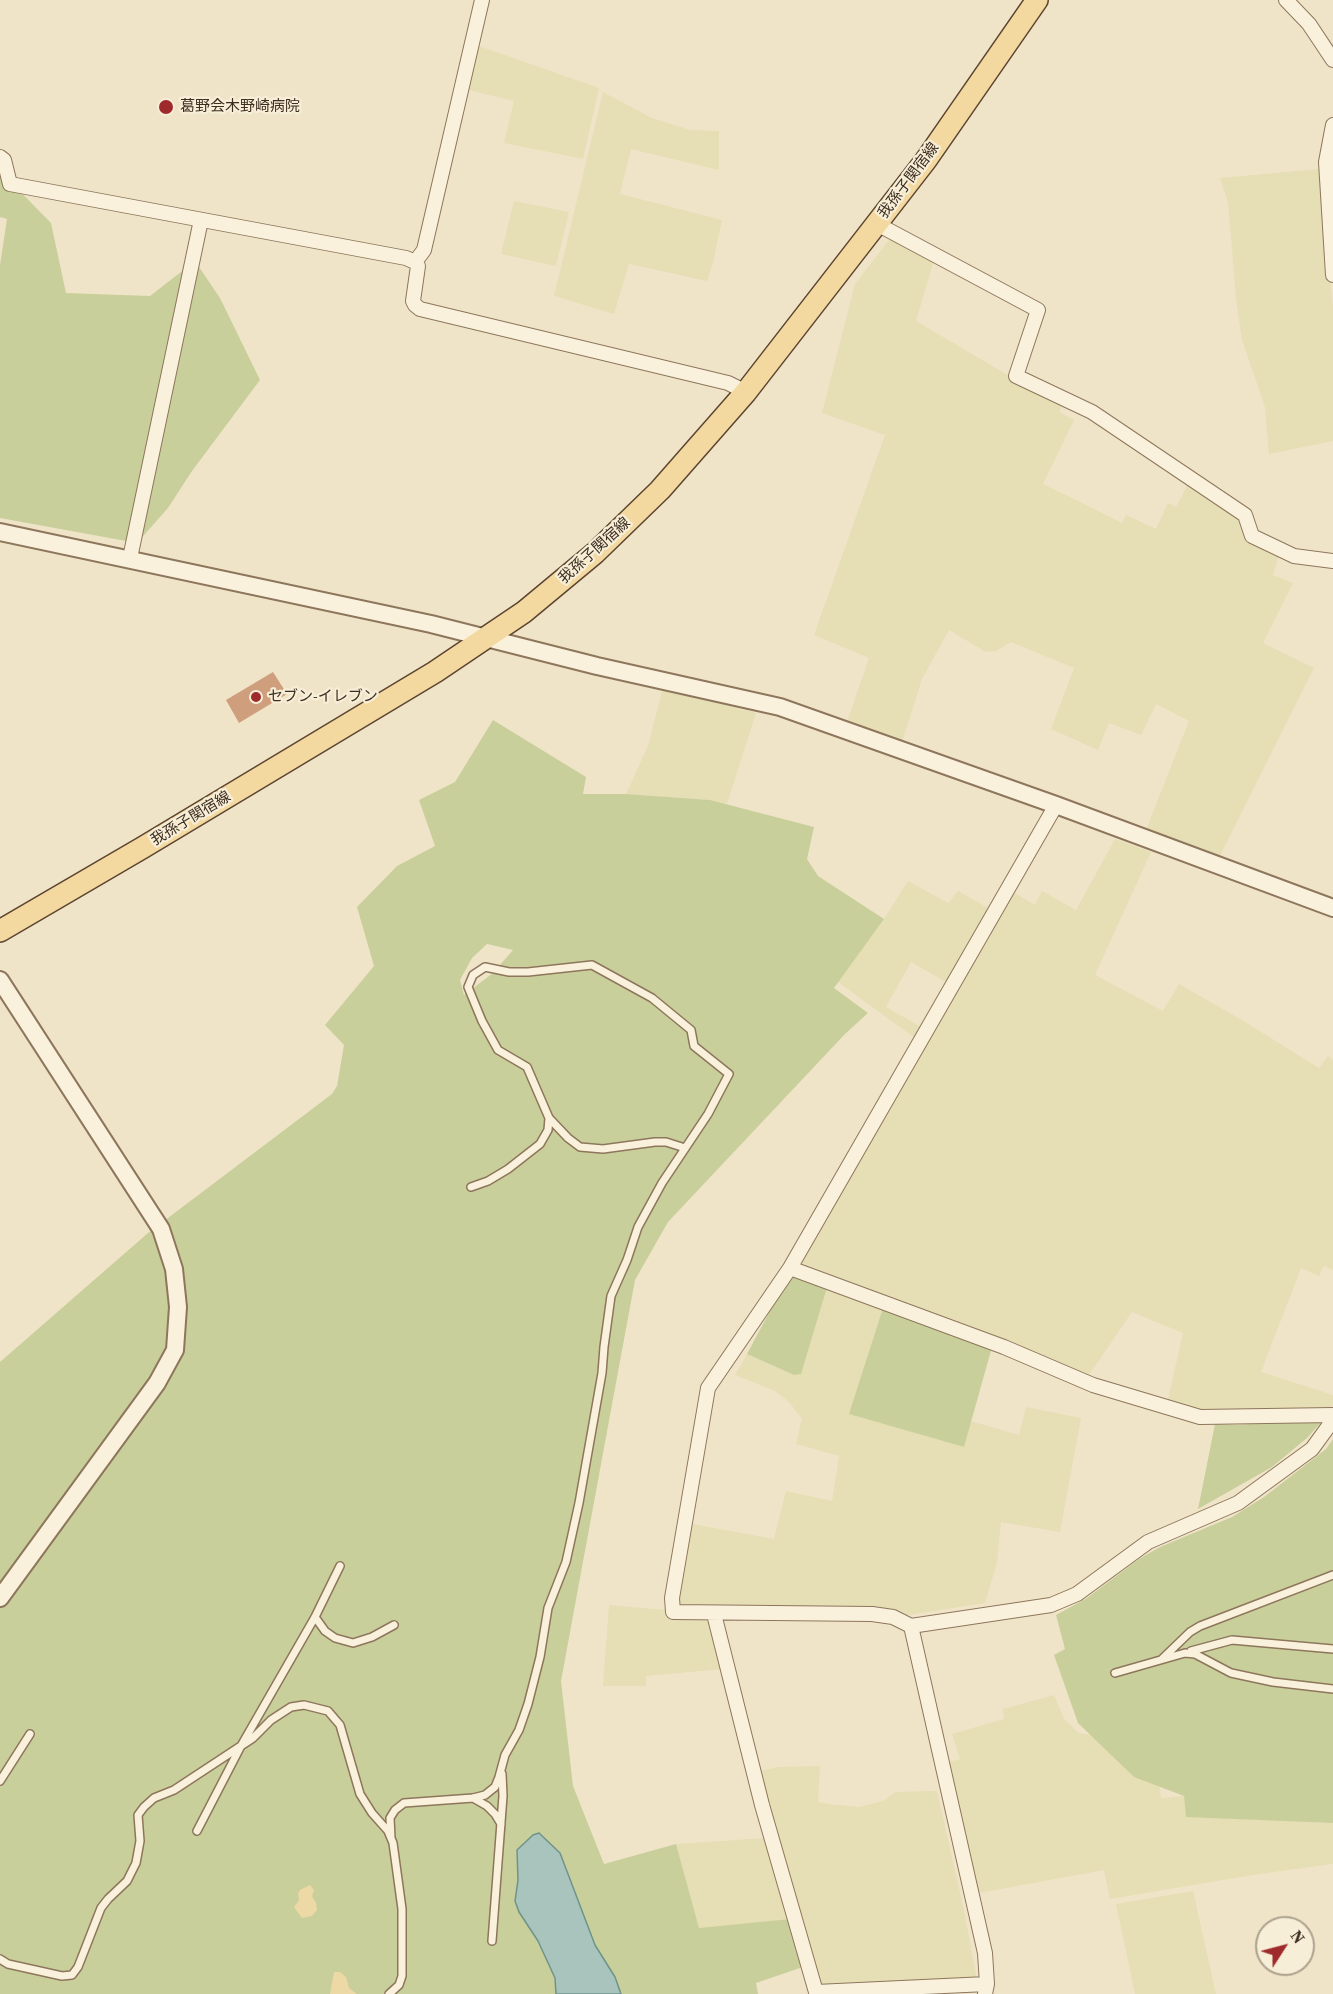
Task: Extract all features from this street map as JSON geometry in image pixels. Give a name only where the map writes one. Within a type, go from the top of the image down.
[{"type":"main road","name":"我孫子関宿線","points":[[0,931],[424,680],[487,638],[550,591],[625,526],[668,482],[746,392],[926,160],[1037,0]]},
{"type":"street","points":[[415,261],[424,250],[482,0]]},
{"type":"street","points":[[1286,0],[1309,24],[1333,60]]},
{"type":"street","points":[[1333,125],[1326,162],[1333,275]]},
{"type":"street","points":[[0,157],[4,160],[10,184],[406,258],[415,261],[418,266],[414,301],[420,309],[728,383],[746,392]]},
{"type":"street","points":[[130,558],[201,220]]},
{"type":"street","points":[[877,224],[1038,310],[1016,376],[1092,412],[1227,502],[1245,515],[1252,537],[1294,556],[1333,561]]},
{"type":"street","points":[[0,532],[430,624],[780,707],[1056,805],[1333,909]]},
{"type":"street","points":[[1056,805],[790,1268],[708,1388],[672,1598],[673,1612],[872,1614],[893,1617],[911,1626],[1051,1605],[1077,1594],[1148,1542],[1238,1503],[1312,1449],[1333,1420]]},
{"type":"street","points":[[0,980],[161,1229],[174,1269],[178,1306],[175,1350],[157,1383],[0,1598]]},
{"type":"street","points":[[790,1268],[1004,1347],[1093,1385],[1200,1418],[1333,1415]]},
{"type":"street","points":[[714,1614],[762,1805],[816,1992],[986,1989],[985,1953],[911,1626]]},
{"type":"lane","points":[[391,1838],[390,1818],[395,1810],[404,1803],[473,1798],[485,1795],[495,1787],[505,1755],[519,1730],[528,1704],[540,1657],[548,1608],[566,1562],[602,1373],[611,1296],[638,1227],[662,1183],[708,1114],[729,1074],[694,1046],[691,1030],[652,998],[592,965],[528,972],[510,972],[485,967],[473,975],[468,987],[482,1021],[498,1050],[527,1067],[549,1118],[568,1138],[580,1147],[603,1149],[655,1142],[666,1142],[685,1148]]},
{"type":"lane","points":[[471,1187],[488,1181],[508,1169],[540,1144],[548,1130],[549,1118]]},
{"type":"lane","points":[[197,1832],[241,1746],[315,1617],[340,1566]]},
{"type":"lane","points":[[1161,1660],[1190,1632],[1200,1626],[1333,1575]]},
{"type":"lane","points":[[315,1617],[325,1631],[335,1638],[353,1643],[372,1637],[394,1625]]},
{"type":"lane","points":[[1115,1673],[1232,1640],[1333,1649]]},
{"type":"lane","points":[[1185,1653],[1195,1654],[1232,1673],[1273,1682],[1333,1689]]},
{"type":"lane","points":[[0,1959],[8,1964],[62,1976],[72,1975],[78,1967],[101,1908],[127,1881],[136,1863],[140,1841],[138,1815],[154,1798],[174,1790],[241,1746],[253,1738],[271,1720],[291,1707],[304,1705],[328,1711],[340,1725],[360,1794],[372,1813],[388,1831],[393,1843],[402,1910],[402,1976],[399,1985],[389,1994]]},
{"type":"lane","points":[[0,1781],[30,1734]]},
{"type":"lane","points":[[492,1941],[503,1796],[501,1768]]},
{"type":"lane","points":[[473,1798],[487,1806],[501,1824]]},
{"type":"shaded area","points":[[479,46],[599,88],[583,159],[504,143],[514,101],[469,90]]},
{"type":"shaded area","points":[[603,92],[652,118],[690,130],[719,131],[719,170],[631,149],[620,194],[722,220],[707,281],[629,264],[614,314],[554,296]]},
{"type":"shaded area","points":[[1320,169],[1333,307],[1333,441],[1269,454],[1265,407],[1242,340],[1228,202],[1220,178]]},
{"type":"shaded area","points":[[514,201],[569,212],[556,266],[501,254]]},
{"type":"shaded area","points":[[892,236],[935,257],[916,321],[1011,377],[1065,402],[1059,412],[1074,420],[1043,484],[1122,523],[1126,515],[1156,529],[1168,503],[1176,507],[1190,480],[1280,552],[1273,575],[1293,583],[1263,643],[1314,668],[1219,858],[1146,830],[1189,721],[1156,704],[1141,735],[1109,723],[1098,750],[1051,729],[1074,668],[1011,642],[996,651],[986,652],[949,630],[922,679],[902,742],[847,722],[869,658],[814,635],[885,435],[822,413],[855,284]]},
{"type":"shaded area","points":[[663,688],[756,713],[727,804],[710,800],[626,794],[648,746]]},
{"type":"shaded area","points":[[1115,839],[1151,852],[1095,975],[1163,1011],[1179,984],[1319,1068],[1328,1056],[1333,1060],[1333,1270],[1324,1266],[1319,1276],[1301,1268],[1261,1372],[1333,1395],[1333,1405],[1330,1410],[1231,1417],[1167,1404],[1183,1333],[1132,1312],[1087,1378],[799,1266],[801,1256],[1011,891],[1035,905],[1042,891],[1076,910]]},
{"type":"shaded area","points":[[908,881],[948,903],[958,891],[990,909],[946,982],[911,962],[886,1007],[921,1027],[915,1038],[838,982],[884,919]]},
{"type":"shaded area","points":[[827,1287],[883,1308],[850,1414],[964,1447],[971,1421],[1019,1435],[1026,1407],[1081,1418],[1060,1532],[1001,1522],[997,1563],[985,1603],[902,1616],[681,1607],[677,1604],[687,1523],[774,1539],[786,1491],[832,1501],[839,1456],[796,1444],[802,1419],[789,1402],[775,1391],[735,1375],[747,1354],[794,1375]]},
{"type":"shaded area","points":[[609,1605],[666,1610],[668,1614],[701,1616],[708,1620],[714,1631],[723,1669],[646,1676],[646,1686],[603,1686]]},
{"type":"shaded area","points":[[1054,1695],[1064,1719],[1079,1733],[1092,1735],[1134,1777],[1159,1785],[1161,1798],[1184,1796],[1186,1816],[1333,1823],[1333,1864],[1110,1899],[1104,1870],[979,1893],[948,1762],[960,1759],[952,1734],[1004,1719],[1003,1709]]},
{"type":"shaded area","points":[[820,1766],[818,1802],[859,1807],[883,1801],[895,1792],[937,1791],[977,1980],[820,1987],[757,1772],[778,1767]]},
{"type":"shaded area","points":[[766,1838],[790,1919],[699,1929],[676,1844]]},
{"type":"shaded area","points":[[1193,1891],[1216,1994],[1135,1994],[1116,1904]]},
{"type":"green space","points":[[0,171],[51,223],[66,293],[150,296],[195,261],[220,298],[260,380],[192,471],[168,508],[137,543],[0,518],[0,265],[7,219],[0,217]]},
{"type":"green space","points":[[493,720],[586,777],[583,794],[626,794],[710,800],[814,827],[807,859],[818,876],[884,919],[834,988],[868,1013],[845,1034],[668,1222],[635,1280],[561,1681],[573,1786],[604,1864],[676,1844],[699,1928],[790,1919],[803,1967],[756,1983],[758,1994],[0,1994],[0,1362],[148,1233],[332,1094],[337,1086],[344,1045],[325,1025],[374,966],[357,907],[397,866],[435,846],[419,800],[455,782]],"holes":[[[487,944],[513,950],[493,973],[464,995],[460,980],[472,958]]]},
{"type":"green space","points":[[793,1275],[827,1287],[801,1374],[794,1375],[747,1354],[787,1279]]},
{"type":"green space","points":[[883,1308],[992,1347],[964,1447],[849,1414]]},
{"type":"green space","points":[[1325,1418],[1307,1438],[1272,1467],[1198,1509],[1215,1424],[1237,1425]]},
{"type":"green space","points":[[1333,1439],[1333,1823],[1186,1817],[1184,1796],[1134,1777],[1078,1723],[1054,1655],[1065,1649],[1056,1615],[1087,1598],[1139,1559],[1160,1547],[1232,1517],[1264,1497],[1326,1449]]},
{"type":"sand","points":[[310,1885],[314,1890],[312,1896],[317,1910],[312,1916],[302,1918],[294,1907],[299,1900],[300,1890]]},
{"type":"sand","points":[[334,1972],[340,1972],[346,1977],[349,1988],[357,1994],[330,1994]]},
{"type":"water","points":[[539,1833],[560,1853],[595,1945],[615,1977],[621,1994],[556,1994],[555,1978],[538,1941],[519,1912],[515,1901],[518,1880],[517,1850],[533,1835]]},
{"type":"building","name":"セブン-イレブン","points":[[273,672],[287,694],[239,723],[226,700]]},
{"type":"place","name":"葛野会木野崎病院","points":[[166,107]]},
{"type":"place","name":"セブン-イレブン","points":[[256,697]]}]
